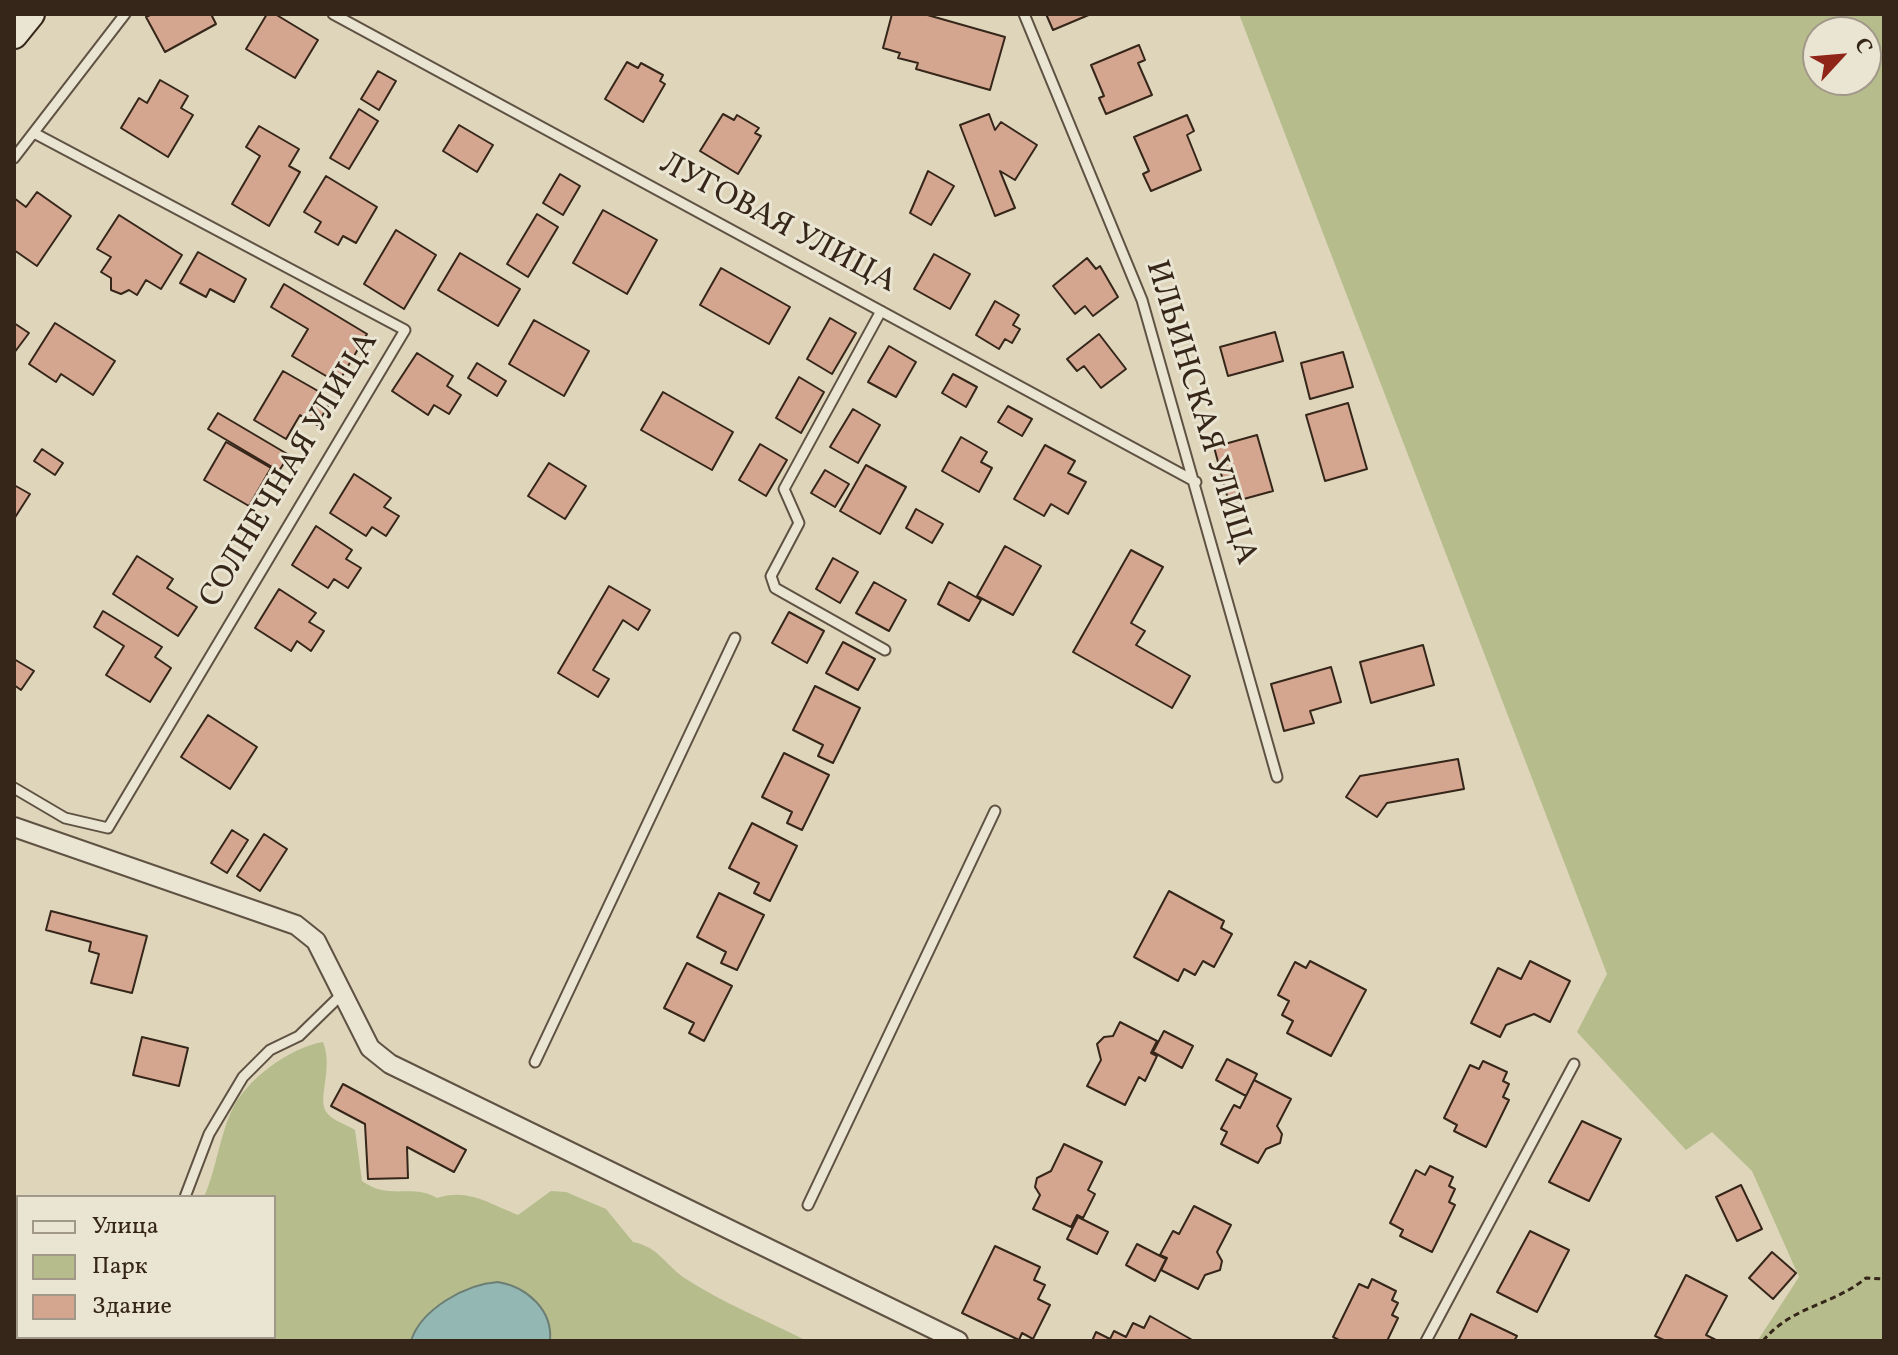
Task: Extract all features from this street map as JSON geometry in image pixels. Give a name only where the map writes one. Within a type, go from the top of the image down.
[{"type":"street","points":[[14,35],[31,14]]},
{"type":"street","points":[[14,827],[296,925],[316,941],[370,1048],[390,1064],[958,1341]]},
{"type":"lane","points":[[14,158],[125,14]]},
{"type":"lane","name":"ЛУГОВАЯ УЛИЦА","points":[[333,14],[1196,482]]},
{"type":"lane","name":"ИЛЬИНСКАЯ УЛИЦА","points":[[1024,14],[1142,300],[1277,777]]},
{"type":"lane","name":"СОЛНЕЧНАЯ УЛИЦА","points":[[14,788],[65,818],[108,828],[405,330],[34,133]]},
{"type":"lane","points":[[881,311],[784,489],[799,523],[771,576],[775,588],[885,650]]},
{"type":"lane","points":[[535,1062],[735,638]]},
{"type":"lane","points":[[808,1205],[995,811]]},
{"type":"lane","points":[[186,1195],[209,1134],[243,1077],[270,1050],[299,1036],[343,993]]},
{"type":"lane","points":[[1426,1341],[1574,1064]]},
{"type":"path","points":[[1763,1341],[1776,1324],[1797,1311],[1852,1290],[1866,1278],[1884,1279]]},
{"type":"green space","points":[[1239,14],[1884,14],[1884,1341],[1758,1340],[1799,1277],[1752,1171],[1712,1132],[1686,1150],[1577,1032],[1607,974]]},
{"type":"green space","points":[[323,1042],[327,1063],[324,1107],[332,1118],[355,1130],[362,1181],[372,1187],[419,1192],[437,1198],[469,1196],[518,1215],[551,1191],[566,1192],[606,1209],[633,1242],[655,1252],[697,1286],[807,1341],[550,1341],[548,1323],[540,1307],[512,1285],[413,1334],[411,1341],[171,1341],[276,1339],[276,1195],[205,1195],[237,1100],[270,1067],[310,1045]]},
{"type":"water","points":[[498,1282],[519,1289],[536,1302],[547,1319],[550,1341],[411,1341],[424,1319],[446,1300],[472,1288]]},
{"type":"building","points":[[152,14],[211,14],[216,24],[165,52],[146,17]]},
{"type":"building","points":[[267,14],[275,14],[318,40],[295,78],[246,49]]},
{"type":"building","points":[[892,14],[924,14],[1005,37],[990,90],[916,69],[918,63],[898,58],[900,53],[883,48]]},
{"type":"building","points":[[1046,14],[1091,14],[1053,30]]},
{"type":"building","points":[[1139,45],[1145,60],[1138,63],[1152,95],[1106,114],[1099,98],[1104,96],[1091,65]]},
{"type":"building","points":[[627,62],[638,68],[641,63],[663,75],[660,81],[665,84],[643,122],[605,99]]},
{"type":"building","points":[[378,71],[396,81],[379,110],[361,99]]},
{"type":"building","points":[[160,80],[188,96],[181,108],[193,115],[168,157],[121,128],[139,98],[147,103]]},
{"type":"building","points":[[359,109],[378,121],[349,169],[330,158]]},
{"type":"building","points":[[723,114],[734,120],[737,115],[759,128],[755,133],[761,136],[738,174],[700,151]]},
{"type":"building","points":[[989,114],[995,130],[1001,122],[1037,145],[1015,180],[1000,171],[1015,208],[995,216],[960,125]]},
{"type":"building","points":[[1187,115],[1194,131],[1187,135],[1201,170],[1151,191],[1143,174],[1149,171],[1134,137]]},
{"type":"building","points":[[459,125],[493,145],[477,172],[443,151]]},
{"type":"building","points":[[259,126],[299,149],[289,166],[300,172],[269,226],[232,204],[260,156],[246,147]]},
{"type":"building","points":[[928,171],[954,186],[931,225],[910,213]]},
{"type":"building","points":[[560,174],[580,186],[563,215],[543,203]]},
{"type":"building","points":[[326,176],[377,207],[356,243],[343,236],[338,245],[315,232],[321,222],[304,212]]},
{"type":"building","points":[[37,192],[71,216],[37,266],[14,250],[14,198],[26,207]]},
{"type":"building","points":[[603,210],[657,240],[627,294],[573,263]]},
{"type":"building","points":[[537,214],[558,227],[528,277],[507,264]]},
{"type":"building","points":[[119,215],[182,255],[161,289],[146,280],[137,295],[129,290],[121,294],[111,290],[111,278],[101,272],[111,257],[97,249]]},
{"type":"building","points":[[396,230],[436,255],[404,309],[364,284]]},
{"type":"building","points":[[198,252],[246,279],[234,302],[210,289],[206,297],[180,283]]},
{"type":"building","points":[[460,253],[520,289],[498,326],[438,290]]},
{"type":"building","points":[[934,254],[970,274],[950,309],[914,289]]},
{"type":"building","points":[[1087,258],[1096,269],[1100,266],[1118,297],[1093,316],[1085,306],[1075,314],[1053,286]]},
{"type":"building","points":[[721,268],[790,307],[769,344],[700,305]]},
{"type":"building","points":[[284,284],[367,334],[338,383],[292,356],[308,329],[271,307]]},
{"type":"building","points":[[995,301],[1019,315],[1013,325],[1020,329],[1012,343],[1005,339],[999,349],[976,335]]},
{"type":"building","points":[[830,318],[856,333],[832,374],[807,359]]},
{"type":"building","points":[[534,320],[589,351],[564,396],[509,364]]},
{"type":"building","points":[[14,323],[29,333],[14,353]]},
{"type":"building","points":[[55,323],[115,361],[93,395],[61,374],[56,382],[29,364]]},
{"type":"building","points":[[1275,332],[1283,361],[1228,376],[1220,347]]},
{"type":"building","points":[[1099,334],[1126,369],[1101,388],[1084,366],[1077,371],[1067,359]]},
{"type":"building","points":[[889,346],[916,362],[896,397],[868,382]]},
{"type":"building","points":[[1343,352],[1353,387],[1310,399],[1301,363]]},
{"type":"building","points":[[417,353],[453,376],[447,386],[461,395],[449,414],[434,405],[428,415],[392,391]]},
{"type":"building","points":[[477,363],[506,381],[497,396],[468,378]]},
{"type":"building","points":[[283,371],[332,399],[317,425],[300,415],[286,439],[254,420]]},
{"type":"building","points":[[953,374],[977,387],[966,407],[942,393]]},
{"type":"building","points":[[799,377],[824,392],[801,433],[776,418]]},
{"type":"building","points":[[663,392],[733,432],[712,470],[641,430]]},
{"type":"building","points":[[1348,403],[1367,469],[1325,481],[1306,415]]},
{"type":"building","points":[[1008,406],[1032,419],[1022,436],[998,422]]},
{"type":"building","points":[[853,409],[880,425],[858,463],[830,447]]},
{"type":"building","points":[[218,413],[289,455],[279,471],[208,429]]},
{"type":"building","points":[[1257,435],[1273,491],[1229,503],[1214,447]]},
{"type":"building","points":[[961,437],[987,452],[981,462],[992,468],[979,492],[942,471]]},
{"type":"building","points":[[226,442],[271,468],[249,506],[204,480]]},
{"type":"building","points":[[760,444],[787,460],[766,496],[739,480]]},
{"type":"building","points":[[1045,445],[1075,461],[1068,473],[1086,482],[1068,514],[1051,504],[1044,516],[1014,499]]},
{"type":"building","points":[[42,449],[63,463],[55,475],[34,461]]},
{"type":"building","points":[[549,463],[586,486],[565,519],[528,496]]},
{"type":"building","points":[[866,465],[906,487],[880,534],[840,511]]},
{"type":"building","points":[[825,470],[849,484],[835,507],[811,493]]},
{"type":"building","points":[[354,474],[391,498],[384,507],[399,516],[386,536],[372,527],[366,536],[330,513]]},
{"type":"building","points":[[14,485],[30,494],[14,519]]},
{"type":"building","points":[[916,509],[943,524],[932,543],[906,528]]},
{"type":"building","points":[[316,526],[352,550],[346,559],[361,568],[348,588],[334,579],[328,588],[292,565]]},
{"type":"building","points":[[1005,546],[1041,566],[1013,615],[977,596]]},
{"type":"building","points":[[1131,550],[1163,567],[1131,623],[1145,631],[1136,645],[1190,676],[1172,708],[1073,652]]},
{"type":"building","points":[[137,556],[173,579],[167,588],[197,607],[178,636],[113,594]]},
{"type":"building","points":[[833,558],[858,572],[840,603],[816,589]]},
{"type":"building","points":[[874,582],[906,600],[889,631],[856,613]]},
{"type":"building","points":[[949,582],[981,600],[969,621],[938,604]]},
{"type":"building","points":[[609,586],[650,610],[638,630],[623,620],[593,670],[609,679],[598,697],[558,673]]},
{"type":"building","points":[[279,589],[316,613],[309,622],[324,631],[311,651],[297,641],[291,651],[255,628]]},
{"type":"building","points":[[103,611],[162,647],[155,657],[171,668],[150,702],[106,675],[124,646],[94,627]]},
{"type":"building","points":[[789,612],[824,631],[807,663],[772,643]]},
{"type":"building","points":[[843,642],[875,659],[858,690],[826,673]]},
{"type":"building","points":[[1423,645],[1434,685],[1371,703],[1360,662]]},
{"type":"building","points":[[14,659],[34,671],[21,690],[14,685]]},
{"type":"building","points":[[1331,667],[1341,702],[1310,711],[1314,723],[1284,731],[1271,684]]},
{"type":"building","points":[[815,686],[860,708],[833,763],[818,756],[823,745],[793,730]]},
{"type":"building","points":[[208,715],[257,747],[230,789],[181,757]]},
{"type":"building","points":[[784,753],[829,775],[802,830],[787,823],[792,812],[762,797]]},
{"type":"building","points":[[1458,759],[1464,789],[1387,803],[1377,817],[1346,797],[1360,776]]},
{"type":"building","points":[[752,823],[797,846],[770,901],[754,893],[759,883],[729,868]]},
{"type":"building","points":[[232,830],[248,840],[227,873],[211,863]]},
{"type":"building","points":[[264,834],[287,849],[260,891],[237,876]]},
{"type":"building","points":[[1169,891],[1224,921],[1221,928],[1232,934],[1214,967],[1203,961],[1195,975],[1184,969],[1178,981],[1134,957]]},
{"type":"building","points":[[719,893],[764,915],[737,970],[721,963],[726,952],[697,937]]},
{"type":"building","points":[[51,911],[147,936],[132,993],[91,983],[99,954],[89,951],[91,942],[46,930]]},
{"type":"building","points":[[1310,961],[1366,990],[1331,1056],[1287,1033],[1293,1021],[1282,1015],[1289,1001],[1278,995],[1295,962],[1306,968]]},
{"type":"building","points":[[1530,961],[1570,981],[1550,1022],[1534,1014],[1506,1025],[1500,1037],[1471,1023],[1498,968],[1521,979]]},
{"type":"building","points":[[687,963],[732,986],[704,1041],[689,1033],[694,1023],[664,1008]]},
{"type":"building","points":[[1120,1022],[1157,1041],[1151,1053],[1157,1056],[1145,1081],[1139,1077],[1125,1105],[1087,1086],[1101,1060],[1097,1044],[1104,1037],[1113,1036]]},
{"type":"building","points":[[1164,1031],[1193,1046],[1182,1068],[1153,1052]]},
{"type":"building","points":[[142,1037],[188,1048],[179,1086],[133,1075]]},
{"type":"building","points":[[1227,1059],[1257,1074],[1246,1096],[1216,1080]]},
{"type":"building","points":[[1483,1061],[1507,1072],[1503,1081],[1509,1084],[1503,1097],[1509,1100],[1486,1147],[1454,1131],[1457,1125],[1444,1118],[1470,1065],[1479,1069]]},
{"type":"building","points":[[1254,1080],[1291,1099],[1277,1126],[1282,1134],[1280,1143],[1266,1149],[1258,1163],[1221,1144],[1227,1132],[1221,1129],[1234,1105],[1240,1108]]},
{"type":"building","points":[[343,1084],[466,1150],[454,1172],[407,1147],[408,1178],[368,1179],[365,1124],[331,1106]]},
{"type":"building","points":[[1582,1121],[1621,1139],[1589,1201],[1549,1182]]},
{"type":"building","points":[[1064,1144],[1102,1162],[1088,1190],[1095,1194],[1083,1218],[1077,1215],[1071,1227],[1033,1209],[1040,1195],[1035,1187],[1037,1178],[1051,1171]]},
{"type":"building","points":[[1430,1166],[1453,1177],[1449,1186],[1455,1189],[1449,1202],[1455,1205],[1432,1252],[1400,1236],[1403,1230],[1390,1223],[1416,1170],[1425,1175]]},
{"type":"building","points":[[1741,1185],[1762,1229],[1737,1241],[1716,1197]]},
{"type":"building","points":[[1194,1206],[1231,1225],[1217,1252],[1222,1261],[1220,1270],[1205,1275],[1198,1289],[1161,1270],[1167,1258],[1160,1255],[1173,1231],[1179,1234]]},
{"type":"building","points":[[1078,1217],[1108,1232],[1097,1254],[1067,1239]]},
{"type":"building","points":[[1530,1231],[1569,1250],[1537,1312],[1497,1292]]},
{"type":"building","points":[[1137,1244],[1166,1259],[1155,1281],[1126,1265]]},
{"type":"building","points":[[995,1246],[1040,1267],[1034,1280],[1045,1285],[1038,1299],[1050,1305],[1033,1339],[1022,1333],[1019,1340],[962,1313]]},
{"type":"building","points":[[1772,1252],[1796,1273],[1773,1299],[1749,1278]]},
{"type":"building","points":[[1686,1275],[1727,1296],[1706,1335],[1718,1341],[1666,1341],[1655,1336]]},
{"type":"building","points":[[1372,1279],[1396,1291],[1392,1300],[1398,1303],[1392,1315],[1398,1318],[1387,1341],[1341,1341],[1333,1337],[1359,1284],[1368,1288]]},
{"type":"building","points":[[1471,1314],[1517,1336],[1514,1341],[1458,1341]]},
{"type":"building","points":[[1150,1316],[1194,1341],[1092,1341],[1096,1332],[1110,1339],[1114,1331],[1126,1337],[1133,1323],[1144,1328]]}]
